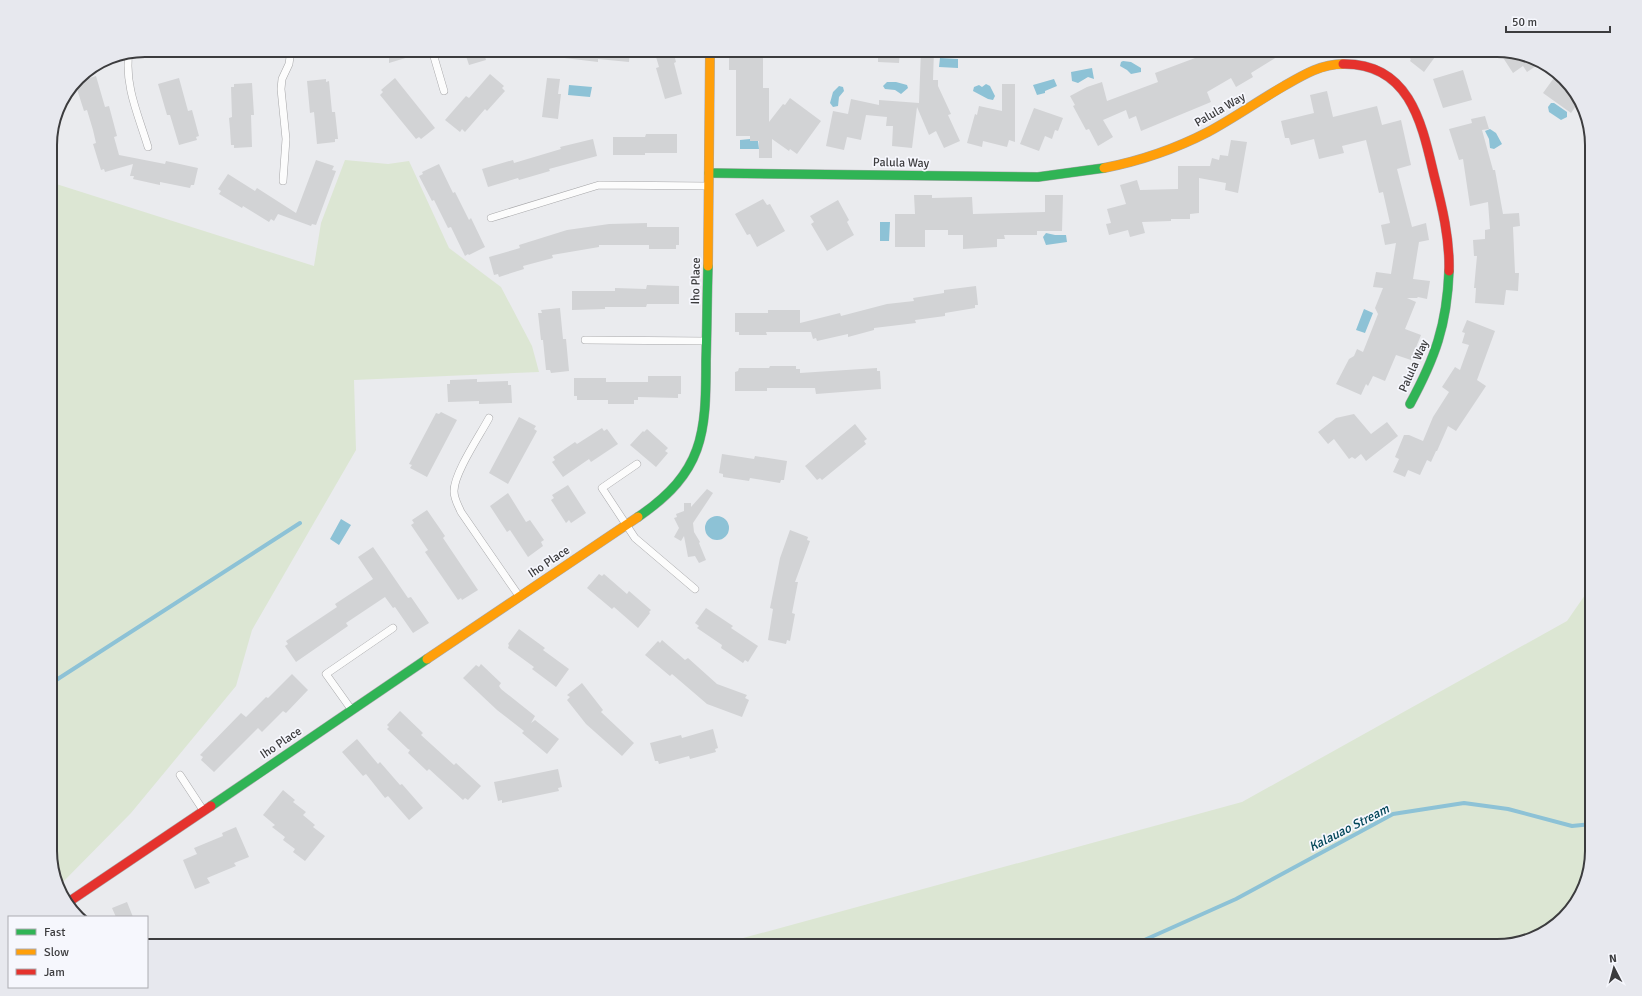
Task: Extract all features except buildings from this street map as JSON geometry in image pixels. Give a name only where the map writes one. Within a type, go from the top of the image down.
[{"type":"street","name":"Iho Place","points":[[72,900],[651,508],[675,486],[691,463],[697,450],[705,421],[710,57]]},
{"type":"street","name":"Palula Way","points":[[708,173],[1038,177],[1085,173],[1132,162],[1183,144],[1208,132],[1312,70],[1334,64],[1347,63],[1363,65],[1378,71],[1396,83],[1408,96],[1416,110],[1422,126],[1448,235],[1450,273],[1449,292],[1441,333],[1428,371],[1410,404]]},
{"type":"lane","points":[[283,181],[286,139],[281,89],[282,79],[289,64],[290,57]]},
{"type":"lane","points":[[434,57],[444,91]]},
{"type":"lane","points":[[129,59],[129,82],[148,147]]},
{"type":"lane","points":[[491,218],[599,185],[708,186]]},
{"type":"lane","points":[[585,340],[707,341]]},
{"type":"lane","points":[[489,418],[457,476],[454,492],[456,502],[462,512],[519,597]]},
{"type":"lane","points":[[636,464],[602,488],[636,538],[695,589]]},
{"type":"lane","points":[[352,710],[326,674],[393,628]]},
{"type":"lane","points":[[180,775],[204,810]]},
{"type":"green space","points":[[345,160],[388,164],[409,161],[449,248],[501,287],[532,346],[539,372],[354,380],[356,450],[252,630],[236,686],[131,813],[63,882],[57,857],[57,184],[314,266],[321,223]]},
{"type":"green space","points":[[1585,595],[1584,862],[1578,885],[1567,904],[1550,921],[1531,932],[1520,936],[1497,939],[740,939],[1242,802],[1567,621]]},
{"type":"water","points":[[940,58],[958,59],[958,68],[939,67]]},
{"type":"water","points":[[1121,62],[1131,62],[1141,68],[1141,72],[1131,74],[1120,66]]},
{"type":"water","points":[[1092,68],[1094,79],[1088,77],[1078,83],[1072,81],[1071,72]]},
{"type":"water","points":[[1054,79],[1057,86],[1045,91],[1045,93],[1037,95],[1033,85]]},
{"type":"water","points":[[887,82],[896,82],[907,85],[908,88],[901,94],[895,90],[885,89],[883,86]]},
{"type":"water","points":[[986,84],[990,86],[995,96],[993,100],[973,91],[974,87],[979,85],[982,87]]},
{"type":"water","points":[[569,85],[592,87],[590,97],[568,95]]},
{"type":"water","points":[[839,86],[843,87],[844,91],[839,97],[838,106],[833,107],[830,103],[833,92]]},
{"type":"water","points":[[1551,103],[1554,103],[1567,112],[1567,117],[1561,120],[1549,112],[1548,107]]},
{"type":"water","points":[[1490,129],[1496,133],[1502,144],[1494,149],[1490,148],[1489,139],[1485,131]]},
{"type":"water","points":[[750,139],[758,141],[759,149],[740,149],[740,140]]},
{"type":"water","points":[[880,222],[890,222],[889,241],[880,241]]},
{"type":"water","points":[[1046,233],[1066,235],[1067,242],[1046,245],[1043,237]]},
{"type":"water","points":[[1364,309],[1373,313],[1365,333],[1356,330]]},
{"type":"water","points":[[717,516],[726,519],[729,528],[726,537],[717,540],[708,537],[705,528],[708,519]]},
{"type":"water","points":[[341,519],[351,525],[339,545],[330,539]]},
{"type":"waterway","points":[[57,679],[300,523]]},
{"type":"waterway","name":"Kalauao Stream","points":[[1147,939],[1236,899],[1393,814],[1464,803],[1508,809],[1572,826],[1585,825]]},
{"type":"traffic: fast","points":[[709,173],[1038,177],[1104,168]]},
{"type":"traffic: fast","points":[[638,517],[660,500],[676,484],[689,467],[697,450],[705,410],[708,266]]},
{"type":"traffic: fast","points":[[1410,404],[1433,356],[1438,340],[1446,308],[1449,271]]},
{"type":"traffic: fast","points":[[211,806],[427,659]]},
{"type":"traffic: slow","points":[[708,266],[710,57]]},
{"type":"traffic: slow","points":[[1104,168],[1131,162],[1183,144],[1218,127],[1305,74],[1327,66],[1343,64]]},
{"type":"traffic: slow","points":[[427,659],[638,517]]},
{"type":"traffic: jam","points":[[1343,64],[1366,66],[1384,74],[1398,85],[1409,100],[1418,117],[1445,223],[1449,271]]},
{"type":"traffic: jam","points":[[72,900],[211,806]]}]
